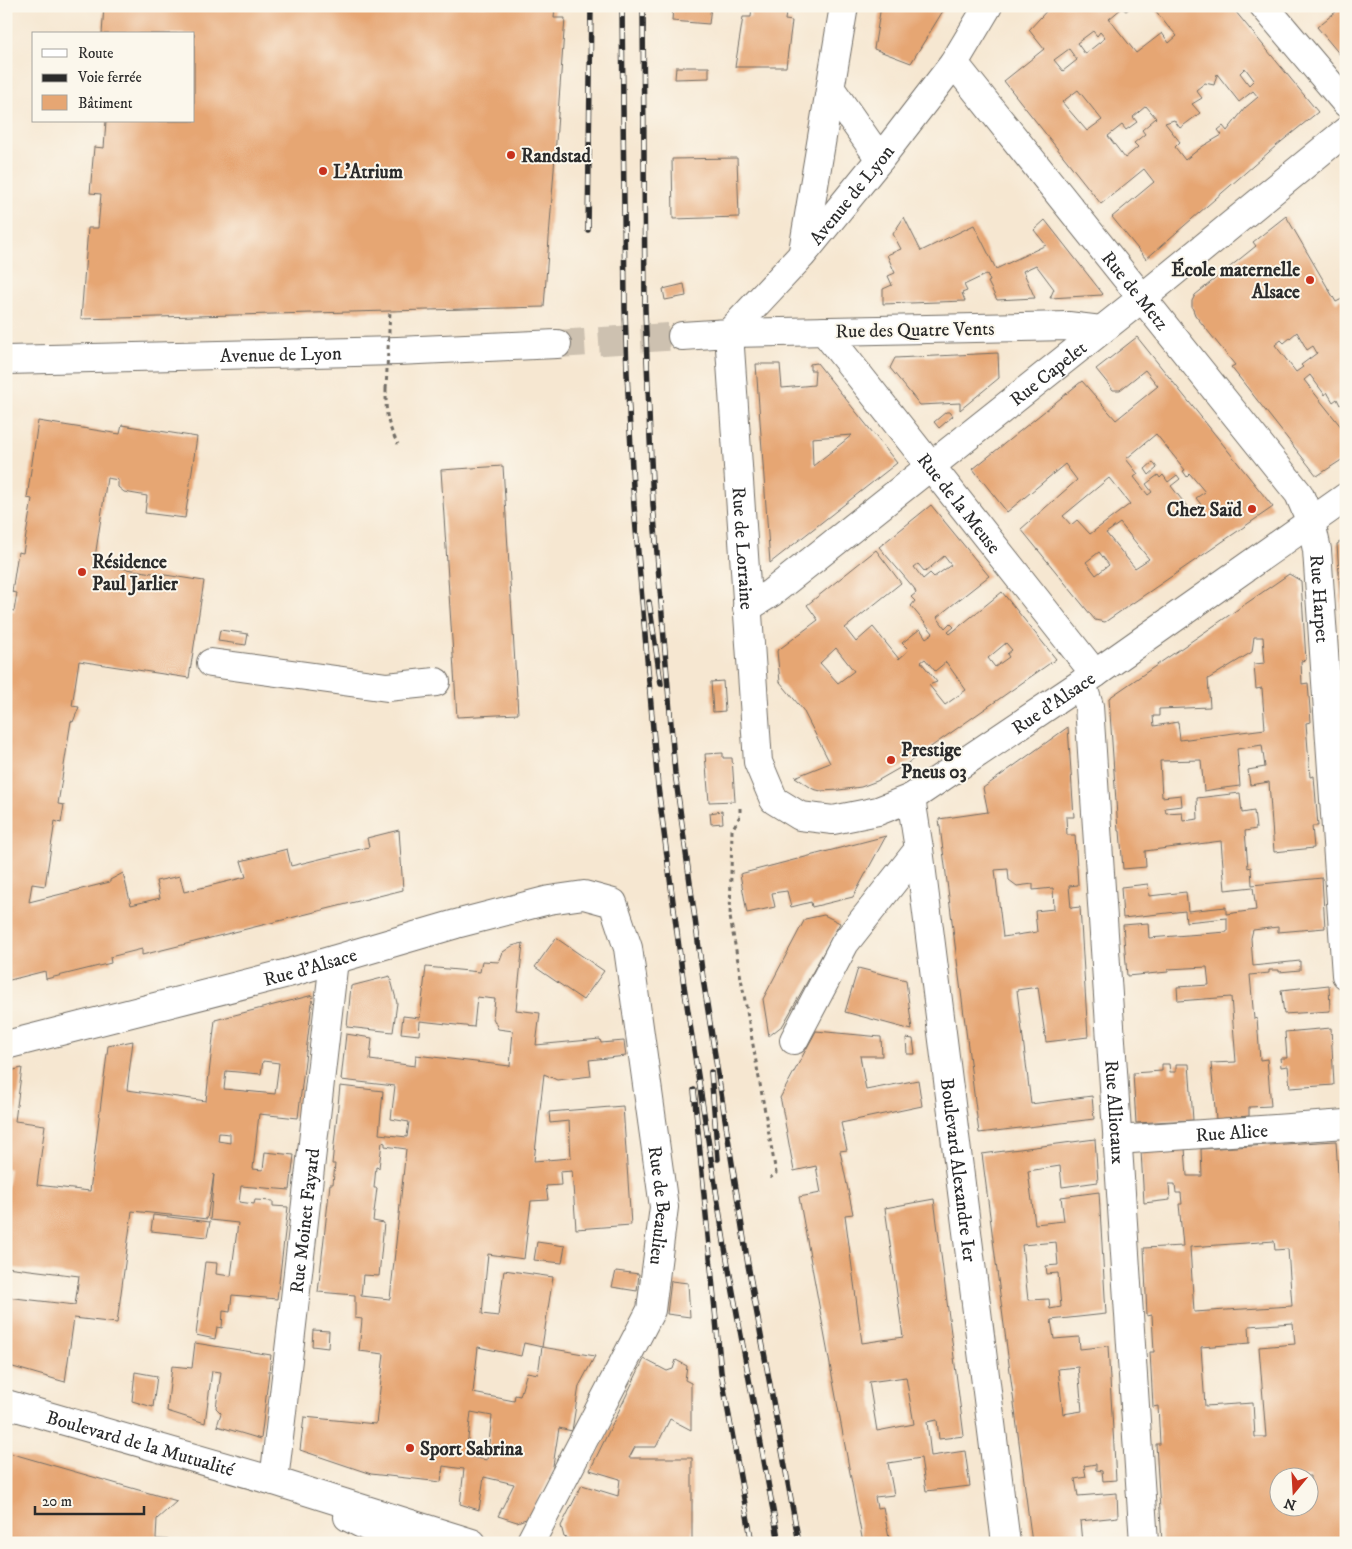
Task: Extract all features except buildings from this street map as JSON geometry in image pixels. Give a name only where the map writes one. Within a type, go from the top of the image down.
[{"type":"street","points":[[802,255],[844,6]]},
{"type":"street","name":"Avenue de Lyon","points":[[729,333],[802,255],[880,159],[954,63],[988,6]]},
{"type":"street","points":[[1264,6],[1346,103]]},
{"type":"street","name":"Rue de Metz","points":[[954,63],[1299,494],[1311,522]]},
{"type":"street","points":[[831,89],[880,159]]},
{"type":"street","name":"Rue Capelet","points":[[747,608],[771,593],[1142,298],[1346,132]]},
{"type":"street","name":"Rue des Quatre Vents","points":[[729,333],[1068,326],[1101,330]]},
{"type":"street","name":"Rue de la Meuse","points":[[824,331],[930,466],[1089,678]]},
{"type":"street","points":[[682,336],[729,333]]},
{"type":"street","name":"Rue de Lorraine","points":[[729,333],[758,762]]},
{"type":"street","name":"Avenue de Lyon","points":[[6,360],[397,351],[557,344]]},
{"type":"street","name":"Rue d'Alsace","points":[[758,762],[774,800],[800,816],[833,820],[878,811],[911,798],[1089,678],[1346,497]]},
{"type":"street","name":"Rue Harpet","points":[[1311,522],[1317,550],[1346,975]]},
{"type":"street","points":[[211,663],[387,687],[436,682]]},
{"type":"street","name":"Rue Alliotaux","points":[[1089,678],[1089,706],[1144,1543]]},
{"type":"street","name":"Boulevard Alexandre Ier","points":[[911,798],[920,849],[1006,1543]]},
{"type":"street","points":[[794,1040],[845,943],[920,849]]},
{"type":"street","name":"Rue d'Alsace","points":[[6,1044],[292,972],[456,924],[550,900],[584,895],[613,903]]},
{"type":"street","name":"Rue de Beaulieu","points":[[530,1543],[652,1310],[664,1208],[628,948],[613,903]]},
{"type":"street","name":"Rue Moinet Fayard","points":[[274,1481],[334,960]]},
{"type":"street","name":"Rue Alice","points":[[1117,1140],[1346,1124]]},
{"type":"street","name":"Boulevard de la Mutualité","points":[[6,1404],[274,1481],[472,1543]]},
{"type":"street","name":"Boulevard de la Mutualité","points":[[274,1481],[400,1543]]},
{"type":"path","points":[[6,36],[11,34]]},
{"type":"path","points":[[390,311],[386,415],[389,427],[398,444]]},
{"type":"path","points":[[758,762],[740,782],[740,816],[732,830],[730,917],[776,1173],[770,1178]]},
{"type":"tunnel","points":[[557,344],[682,336]]},
{"type":"railway","points":[[588,230],[591,6]]},
{"type":"railway","points":[[622,6],[627,373],[634,506],[658,787],[684,986],[725,1248],[779,1543]]},
{"type":"railway","points":[[643,6],[645,309],[650,438],[653,504],[675,773],[704,985],[748,1265],[799,1543]]},
{"type":"railway","points":[[649,602],[661,684]]},
{"type":"railway","points":[[711,1072],[718,1159]]},
{"type":"railway","points":[[694,1090],[721,1372],[752,1543]]},
{"type":"place","name":"Randstad","points":[[511,155]]},
{"type":"place","name":"L'Atrium","points":[[323,171]]},
{"type":"place","name":"École maternelle Alsace","points":[[1310,280]]},
{"type":"place","name":"Chez Saïd","points":[[1252,509]]},
{"type":"place","name":"Résidence Paul Jarlier","points":[[82,572]]},
{"type":"place","name":"Prestige Pneus 03","points":[[891,760]]},
{"type":"place","name":"Sport Sabrina","points":[[410,1448]]}]
